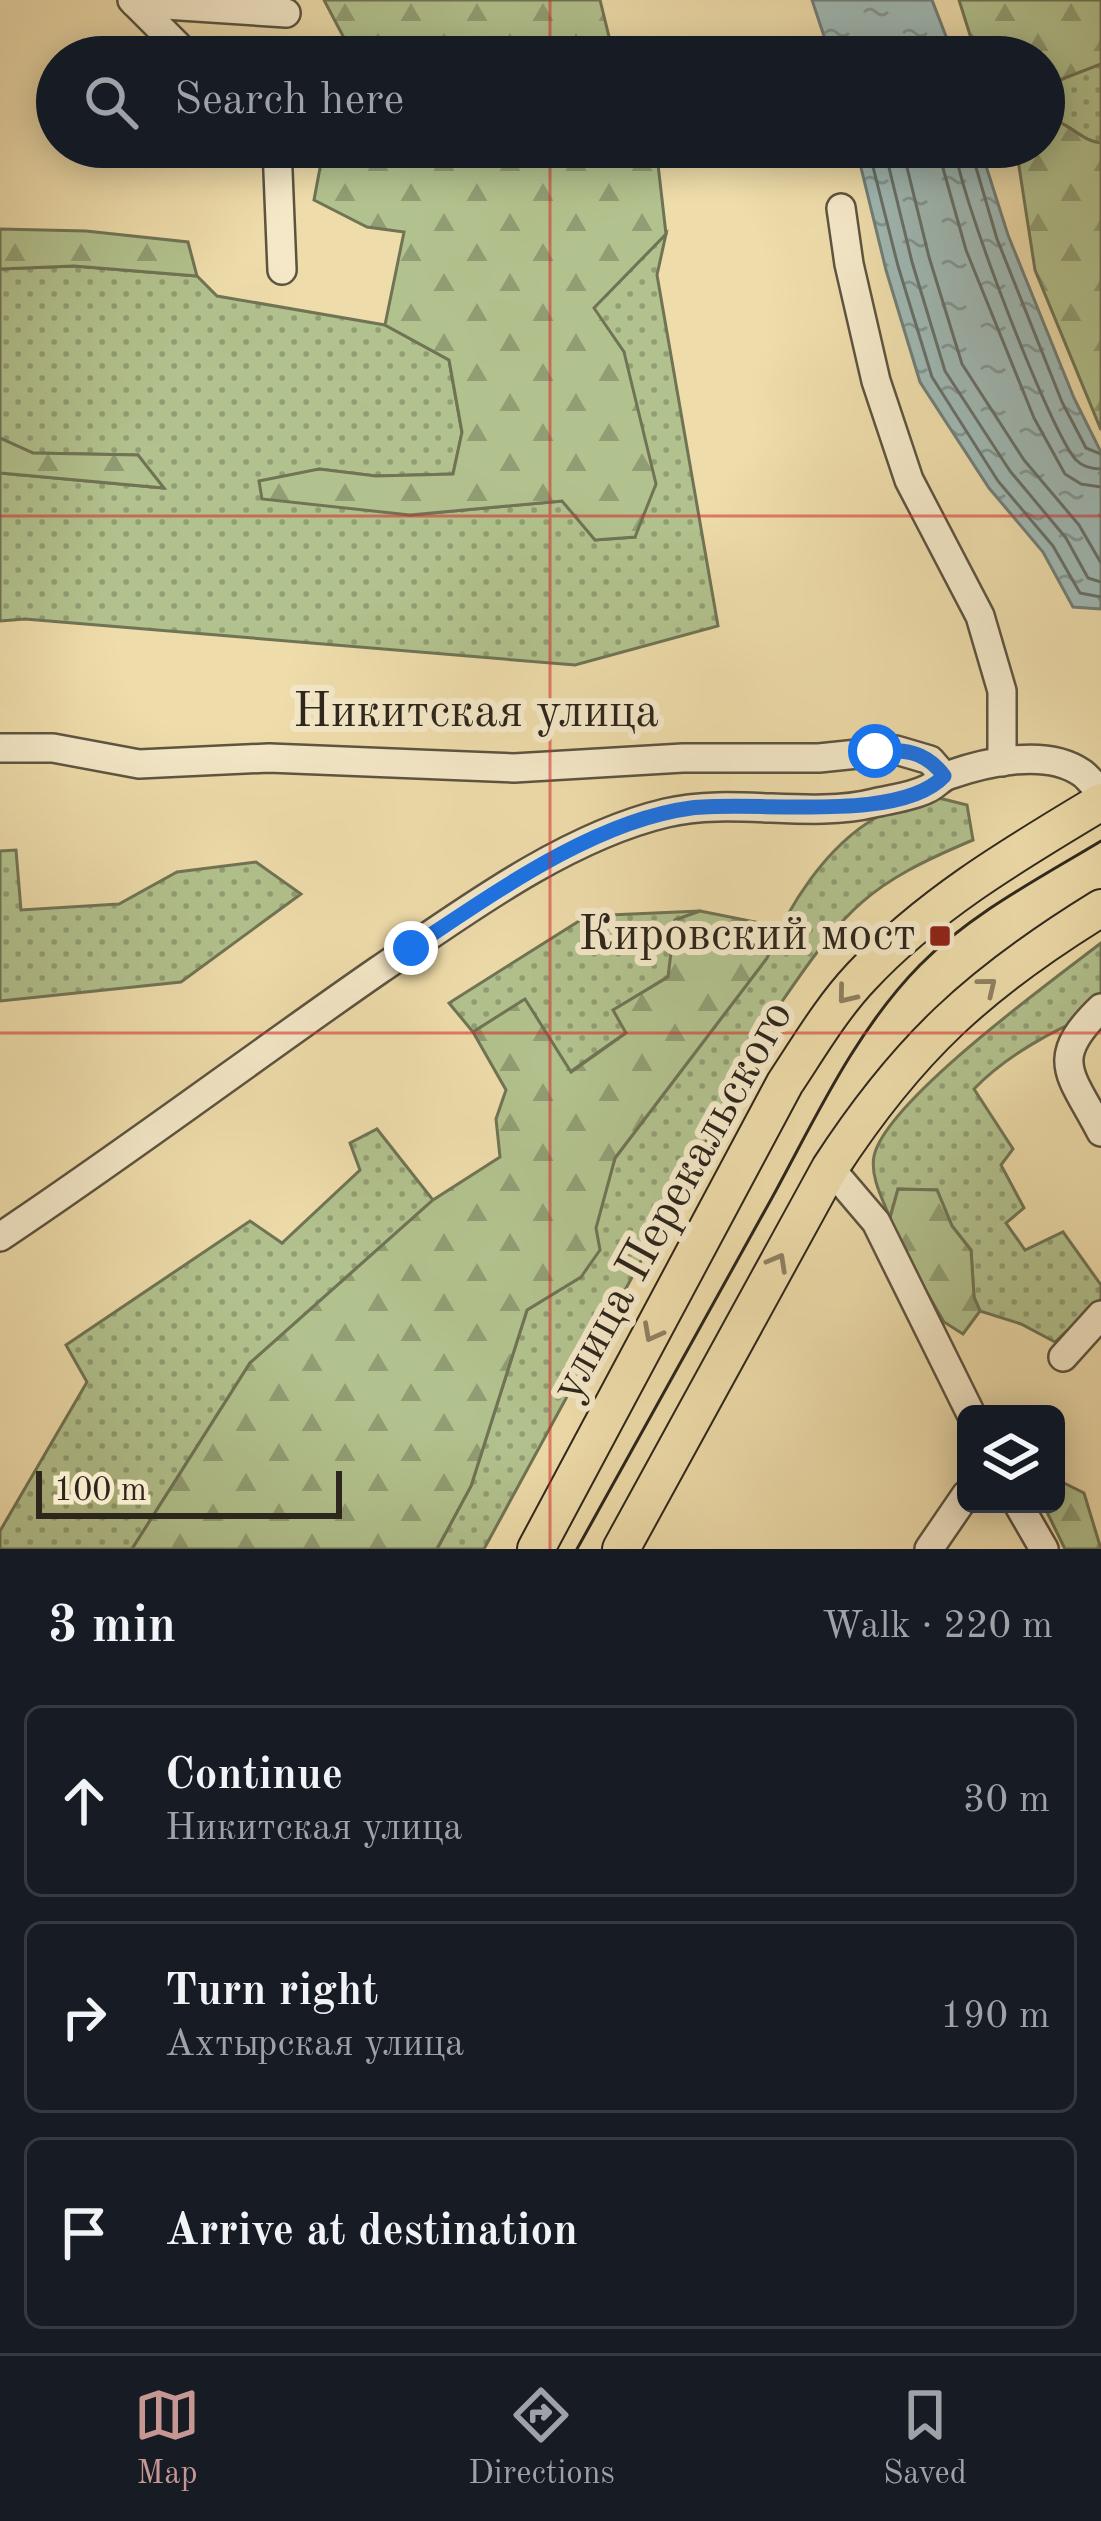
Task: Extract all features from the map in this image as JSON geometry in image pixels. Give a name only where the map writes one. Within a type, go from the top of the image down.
[{"type":"main road","name":"улица Перекальского","points":[[536,1549],[785,1083],[829,1017],[897,940],[962,889],[1101,802]]},
{"type":"main road","points":[[621,1549],[830,1168],[868,1109],[944,1022],[1010,968],[1094,913]]},
{"type":"street","points":[[133,1],[286,13]]},
{"type":"street","points":[[133,1],[168,36]]},
{"type":"street","points":[[278,168],[282,270]]},
{"type":"street","points":[[841,208],[875,381],[909,481],[986,635],[1002,692],[1002,762]]},
{"type":"street","name":"Никитская улица","points":[[0,748],[53,748],[139,764],[269,758],[514,768],[683,758],[819,758],[896,750],[930,760],[944,776]]},
{"type":"street","points":[[0,1238],[157,1132],[235,1070],[411,948],[525,875],[586,844],[665,813],[696,808],[865,806],[923,791],[944,776],[1002,762],[1036,760],[1066,766],[1082,773],[1101,793]]},
{"type":"street","points":[[1101,1008],[1078,1030],[1068,1059],[1101,1132]]},
{"type":"street","points":[[830,1168],[876,1222],[967,1405]]},
{"type":"street","points":[[1063,1357],[1101,1315]]},
{"type":"street","points":[[929,1549],[957,1508]]},
{"type":"street","points":[[1023,1513],[1044,1549]]},
{"type":"green space","points":[[324,0],[600,0],[609,36],[343,36]]},
{"type":"green space","points":[[959,0],[1101,0],[1101,64],[1065,78],[1065,36],[970,36]]},
{"type":"green space","points":[[1101,64],[1101,143],[1065,125],[1065,78]]},
{"type":"green space","points":[[1065,125],[1101,143],[1101,430],[1035,270],[1019,168],[1065,168]]},
{"type":"green space","points":[[320,168],[658,168],[666,234],[594,308],[624,352],[656,484],[635,537],[595,540],[562,501],[410,515],[262,499],[259,481],[319,469],[376,476],[453,474],[462,432],[449,360],[385,325],[404,232],[367,227],[314,200]]},
{"type":"green space","points":[[0,229],[86,231],[188,242],[197,276],[74,266],[0,269]]},
{"type":"green space","points":[[666,234],[657,275],[718,626],[575,665],[25,619],[0,621],[0,473],[162,488],[138,455],[33,453],[0,438],[0,269],[74,266],[197,276],[217,296],[385,325],[449,360],[462,433],[453,474],[376,476],[319,469],[410,515],[563,501],[595,540],[635,537],[624,352],[593,308]]},
{"type":"green space","points":[[0,438],[33,453],[138,455],[164,488],[0,473]]},
{"type":"green space","points":[[931,796],[967,805],[973,840],[884,885],[825,942],[783,1000],[484,1549],[437,1549],[471,1486],[527,1310],[581,1277],[615,1158],[767,958],[786,918],[825,861],[877,817]]},
{"type":"green space","points":[[16,850],[21,910],[119,904],[177,872],[256,862],[301,894],[181,982],[0,1001],[0,851]]},
{"type":"green space","points":[[700,911],[675,920],[669,976],[614,1010],[627,1032],[570,1072],[525,1000],[473,1032],[449,1003],[587,916]]},
{"type":"green space","points":[[700,911],[780,927],[767,958],[615,1158],[596,1228],[600,1250],[581,1277],[527,1310],[471,1486],[437,1549],[132,1549],[250,1363],[433,1200],[500,1157],[496,1119],[506,1090],[473,1032],[525,999],[571,1072],[626,1033],[613,1010],[668,977],[675,920]]},
{"type":"green space","points":[[1101,943],[1101,1011],[1033,1044],[974,1089],[1013,1149],[1001,1165],[1024,1208],[1006,1223],[1025,1250],[1063,1232],[1101,1285],[1101,1299],[1055,1342],[1021,1324],[980,1311],[974,1297],[971,1250],[952,1226],[937,1190],[898,1189],[890,1218],[873,1164],[885,1133],[938,1074]]},
{"type":"green space","points":[[377,1129],[433,1200],[250,1363],[132,1549],[0,1549],[0,1531],[87,1382],[66,1345],[250,1221],[282,1243],[360,1170],[350,1143]]},
{"type":"green space","points":[[898,1189],[937,1190],[952,1226],[971,1250],[974,1297],[980,1311],[963,1334],[944,1322],[908,1260],[890,1218]]},
{"type":"green space","points":[[1065,1484],[1084,1493],[1101,1549],[1065,1549],[1047,1513],[1065,1513]]},
{"type":"water","points":[[812,0],[932,0],[946,36],[824,36]]},
{"type":"water","points":[[861,168],[987,168],[1008,235],[1101,452],[1101,609],[1073,607],[1043,552],[989,488],[920,382]]},
{"type":"tram line","points":[[577,1549],[822,1105],[876,1017],[920,965],[961,929],[1101,841]]},
{"type":"place","name":"Кировский мост","points":[[940,936]]},
{"type":"route","points":[[411,948],[525,875],[630,824],[696,808],[865,806],[923,791],[944,776],[915,752],[875,751]]}]
